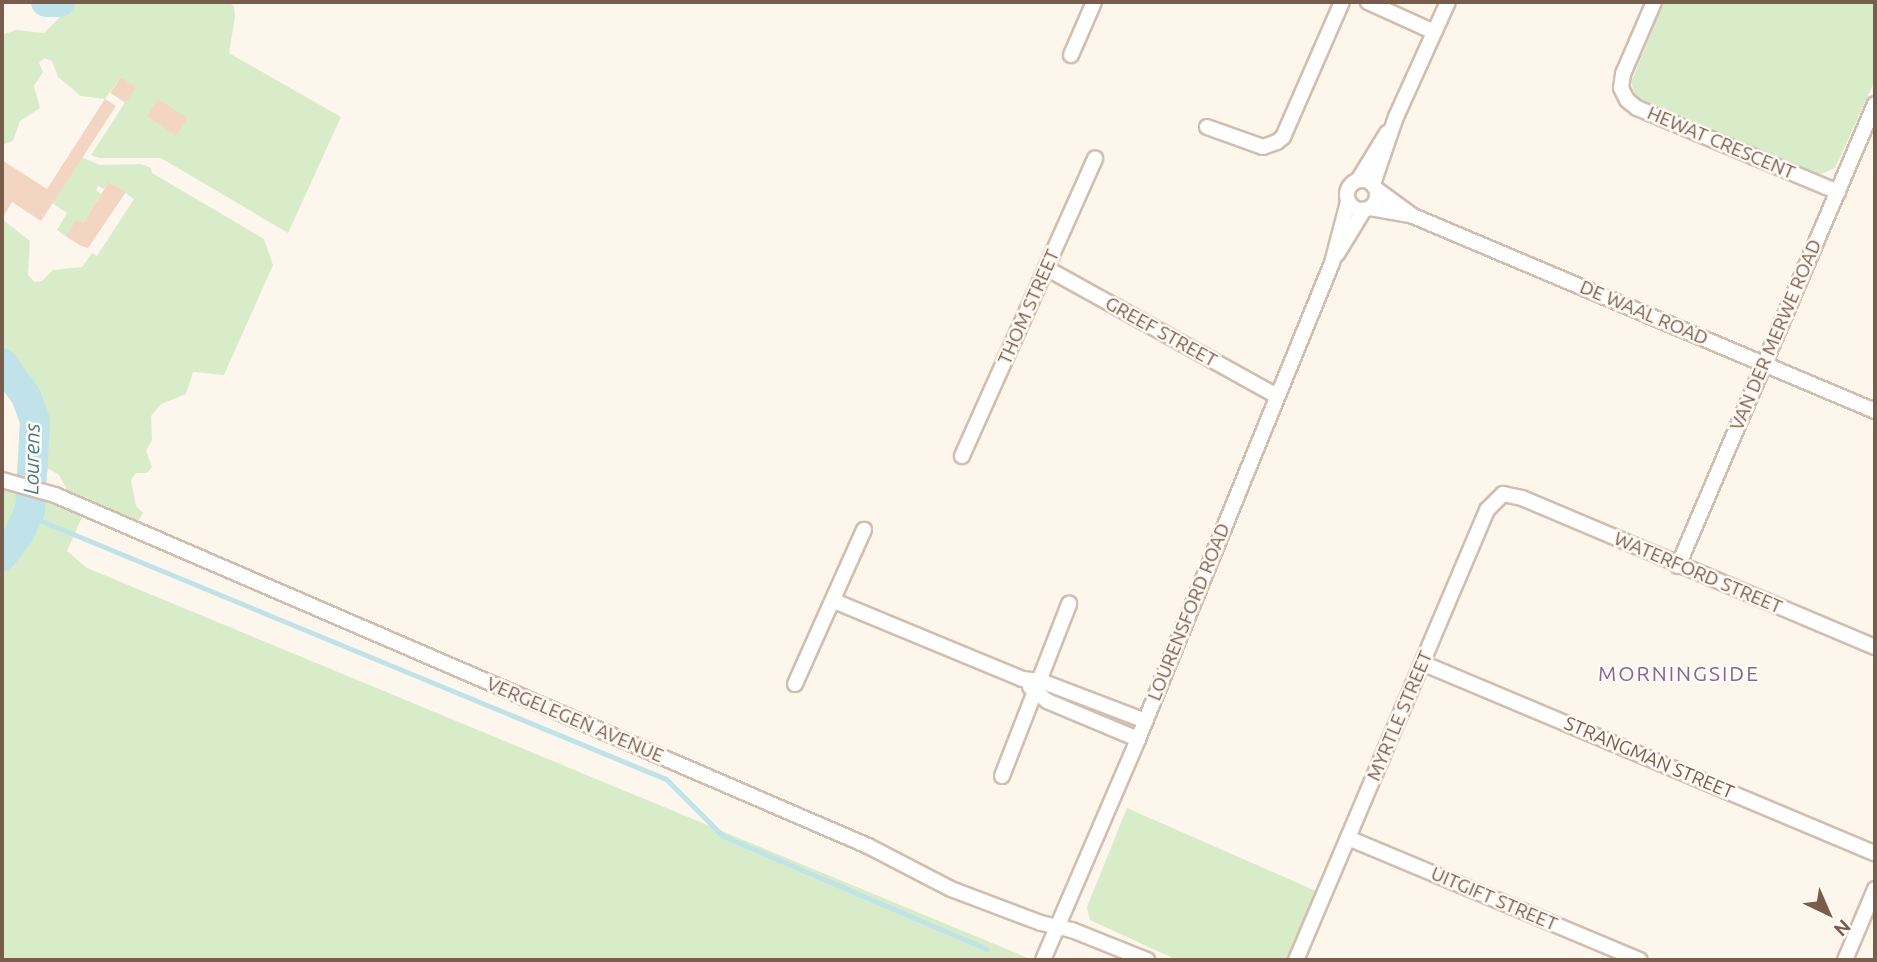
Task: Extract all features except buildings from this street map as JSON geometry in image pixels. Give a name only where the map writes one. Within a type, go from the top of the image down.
[{"type":"street","points":[[1071,55],[1094,2]]},
{"type":"street","points":[[1207,127],[1263,147],[1283,137],[1342,2]]},
{"type":"street","points":[[1368,2],[1434,32]]},
{"type":"street","name":"HEWAT CRESCENT","points":[[1654,2],[1623,74],[1621,88],[1627,100],[1637,108],[1838,192]]},
{"type":"street","points":[[1369,184],[1351,184],[1346,193],[1348,202],[1355,209],[1367,209],[1377,200],[1369,184],[1434,32],[1442,3]]},
{"type":"street","name":"VAN DER MERWE ROAD","points":[[1678,566],[1875,104]]},
{"type":"street","name":"THOM STREET","points":[[962,456],[1096,158]]},
{"type":"street","name":"DE WAAL ROAD","points":[[1369,184],[1413,216],[1875,411]]},
{"type":"street","name":"LOURENSFORD ROAD","points":[[1043,960],[1146,721],[1332,263],[1348,202]]},
{"type":"street","name":"DE WAAL ROAD","points":[[1367,209],[1413,216]]},
{"type":"street","name":"LOURENSFORD ROAD","points":[[1332,263],[1367,209]]},
{"type":"street","name":"GREEF STREET","points":[[1046,268],[1277,396]]},
{"type":"street","name":"VERGELEGEN AVENUE","points":[[2,480],[55,495],[868,846],[951,889],[1147,960]]},
{"type":"street","name":"MYRTLE STREET","points":[[1296,960],[1487,510],[1503,494],[1522,498]]},
{"type":"street","name":"WATERFORD STREET","points":[[1522,498],[1875,648]]},
{"type":"street","points":[[795,684],[864,530]]},
{"type":"street","points":[[834,601],[1022,679],[1138,739]]},
{"type":"street","points":[[1002,776],[1069,604]]},
{"type":"street","name":"STRANGMAN STREET","points":[[1422,663],[1875,853]]},
{"type":"street","points":[[1038,687],[1146,721]]},
{"type":"street","name":"UITGIFT STREET","points":[[1348,838],[1639,960]]},
{"type":"street","points":[[1845,960],[1875,889]]},
{"type":"green space","points":[[75,2],[227,2],[234,6],[235,17],[229,53],[341,117],[288,233],[161,158],[99,158],[91,155],[135,87],[121,77],[105,99],[81,96],[58,77],[52,61],[44,58],[39,63],[43,72],[34,86],[40,108],[20,121],[13,141],[2,145],[2,35],[16,30],[44,33]],"holes":[[[158,100],[186,118],[175,135],[147,117]]]},
{"type":"green space","points":[[1664,2],[1875,2],[1875,80],[1835,168],[1818,175],[1636,98],[1631,82]]},
{"type":"green space","points":[[72,153],[100,165],[141,164],[151,168],[152,173],[264,239],[273,265],[224,375],[193,372],[186,394],[161,404],[151,416],[152,440],[146,451],[152,467],[147,473],[136,473],[131,480],[136,506],[143,513],[137,524],[100,505],[78,500],[69,493],[59,475],[49,469],[39,480],[34,471],[40,423],[34,398],[2,347],[2,219],[30,241],[28,275],[35,282],[42,281],[53,270],[82,267],[92,253],[97,256],[134,199],[110,182],[104,189],[98,186],[96,190],[101,194],[83,223],[77,219],[71,240],[57,230],[67,213],[52,203]]},
{"type":"green space","points":[[2,489],[52,503],[82,517],[67,551],[87,568],[1033,960],[2,960]]},
{"type":"green space","points":[[1127,808],[1316,891],[1287,960],[1177,960],[1090,920],[1087,907]]},
{"type":"waterway","name":"Lourens","points":[[46,2],[60,2]]},
{"type":"waterway","name":"Lourens","points":[[2,363],[26,396],[35,421],[30,510],[19,534],[2,556]]},
{"type":"waterway","points":[[27,515],[666,779],[723,836],[987,949]]},
{"type":"district","name":"MORNINGSIDE","points":[[1679,673]]}]
